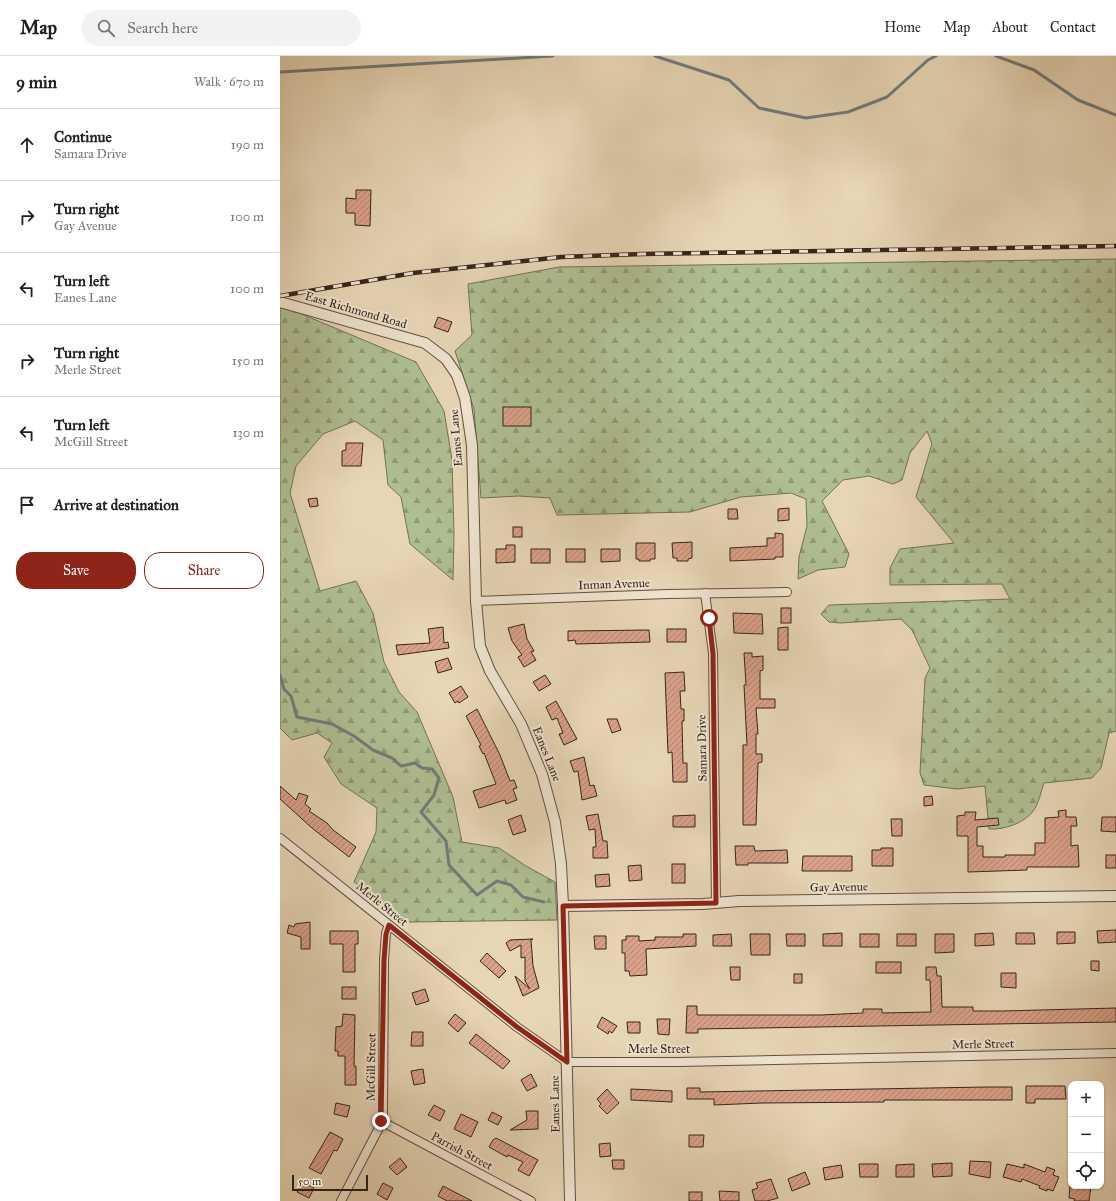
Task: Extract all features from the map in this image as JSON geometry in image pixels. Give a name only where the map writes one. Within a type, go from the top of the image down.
[{"type":"street","name":"East Richmond Road","points":[[280,302],[425,343]]},
{"type":"street","name":"Eanes Lane","points":[[425,343],[446,359],[457,375],[465,398],[472,445],[477,629],[482,652],[490,671],[531,746],[547,790],[555,822],[563,906],[570,1201]]},
{"type":"street","name":"Inman Avenue","points":[[476,601],[705,593],[787,592]]},
{"type":"street","name":"Samara Drive","points":[[705,593],[713,654],[716,903]]},
{"type":"street","name":"Merle Street","points":[[280,838],[517,1027],[567,1062],[679,1062],[1116,1053]]},
{"type":"street","name":"Gay Avenue","points":[[563,906],[716,903],[739,901],[1116,896]]},
{"type":"street","name":"McGill Street","points":[[342,1201],[381,1121],[384,960],[386,934],[389,925]]},
{"type":"street","name":"Parrish Street","points":[[381,1121],[531,1201]]},
{"type":"green space","points":[[1116,259],[1116,731],[1109,733],[1101,768],[1092,778],[1044,783],[1039,800],[1034,810],[1025,819],[1014,825],[989,829],[985,786],[957,789],[924,785],[920,773],[925,678],[930,668],[912,630],[901,619],[841,623],[829,622],[821,614],[829,605],[1010,599],[1002,584],[890,585],[890,568],[900,549],[954,543],[916,497],[932,444],[927,431],[910,453],[902,480],[893,484],[869,476],[843,480],[822,501],[849,554],[845,567],[818,570],[798,579],[799,557],[807,526],[806,499],[791,493],[741,497],[690,512],[557,515],[550,498],[519,496],[481,498],[474,409],[455,351],[472,335],[468,284],[559,267]]},
{"type":"green space","points":[[280,305],[416,362],[444,411],[452,460],[454,535],[453,580],[410,544],[401,497],[388,485],[383,440],[355,421],[323,434],[296,466],[290,493],[320,591],[356,581],[373,613],[384,662],[399,692],[417,712],[453,797],[462,842],[499,848],[526,866],[555,882],[557,920],[409,922],[354,882],[376,832],[377,808],[341,784],[324,757],[332,743],[317,733],[292,740],[280,728]]},
{"type":"building","points":[[356,190],[371,190],[370,226],[355,225],[355,213],[346,213],[346,198],[356,199]]},
{"type":"building","points":[[438,317],[452,322],[448,332],[434,327]]},
{"type":"building","points":[[503,407],[531,407],[531,426],[503,426]]},
{"type":"building","points":[[346,443],[363,443],[361,466],[342,466],[342,451],[346,450]]},
{"type":"building","points":[[317,498],[318,506],[310,507],[308,499]]},
{"type":"building","points":[[789,508],[789,520],[778,521],[778,509]]},
{"type":"building","points":[[728,509],[737,509],[738,519],[728,519]]},
{"type":"building","points":[[513,527],[522,527],[522,537],[513,537]]},
{"type":"building","points":[[775,533],[783,534],[783,557],[775,557],[775,559],[730,561],[730,548],[767,546],[767,538],[775,538]]},
{"type":"building","points":[[692,542],[692,558],[688,559],[688,561],[677,561],[677,558],[673,558],[672,543]]},
{"type":"building","points":[[636,543],[655,543],[655,559],[650,559],[650,561],[639,561],[639,559],[636,559]]},
{"type":"building","points":[[506,545],[515,545],[515,562],[496,563],[496,549],[506,549]]},
{"type":"building","points":[[531,549],[550,549],[550,563],[531,563]]},
{"type":"building","points":[[566,549],[585,549],[585,562],[566,562]]},
{"type":"building","points":[[601,549],[620,549],[620,561],[601,562]]},
{"type":"building","points":[[781,608],[791,608],[791,623],[781,623]]},
{"type":"building","points":[[733,613],[762,614],[763,634],[734,633]]},
{"type":"building","points":[[524,624],[527,639],[534,651],[531,652],[536,660],[524,667],[518,657],[522,655],[512,641],[508,628]]},
{"type":"building","points":[[443,627],[444,643],[448,642],[449,648],[398,655],[396,645],[430,643],[428,629]]},
{"type":"building","points":[[788,627],[788,650],[778,650],[778,628]]},
{"type":"building","points":[[667,629],[686,629],[686,642],[667,642]]},
{"type":"building","points":[[649,630],[650,642],[576,644],[575,640],[568,641],[568,631]]},
{"type":"building","points":[[744,653],[752,653],[752,657],[763,656],[763,670],[760,671],[760,699],[775,699],[775,708],[756,708],[758,734],[756,734],[756,754],[762,754],[762,762],[758,763],[756,825],[743,825],[743,745],[747,745]]},
{"type":"building","points":[[448,658],[452,669],[438,673],[435,662]]},
{"type":"building","points":[[684,672],[685,691],[680,691],[681,709],[684,709],[684,721],[682,721],[683,763],[687,763],[687,782],[673,782],[672,752],[668,753],[665,673]]},
{"type":"building","points":[[545,675],[551,684],[539,691],[533,682]]},
{"type":"building","points":[[461,686],[468,697],[459,703],[458,701],[455,703],[449,693]]},
{"type":"building","points":[[556,701],[577,739],[564,745],[559,734],[563,733],[557,718],[552,720],[546,707]]},
{"type":"building","points":[[477,709],[500,755],[510,781],[514,780],[517,788],[513,789],[517,800],[506,804],[505,800],[479,808],[473,791],[496,784],[484,753],[483,754],[479,746],[481,745],[466,716]]},
{"type":"building","points":[[607,719],[617,719],[621,730],[612,733]]},
{"type":"building","points":[[584,757],[590,786],[594,785],[597,796],[582,800],[578,771],[574,772],[570,761]]},
{"type":"building","points":[[280,786],[296,800],[299,793],[308,796],[305,804],[311,809],[309,811],[327,823],[333,830],[356,847],[349,857],[312,828],[280,799]]},
{"type":"building","points":[[932,796],[933,805],[924,806],[924,797]]},
{"type":"building","points":[[1066,810],[1066,817],[1076,817],[1077,826],[1071,826],[1071,846],[1078,845],[1079,867],[1027,867],[1027,870],[968,872],[968,836],[957,836],[957,816],[965,815],[965,812],[976,812],[975,820],[998,818],[999,825],[977,827],[977,846],[983,846],[983,857],[1005,857],[1005,855],[1035,855],[1035,843],[1045,843],[1045,818],[1059,817],[1058,811]]},
{"type":"building","points":[[598,814],[603,841],[607,841],[608,858],[593,858],[593,847],[596,847],[595,829],[589,830],[586,816]]},
{"type":"building","points":[[521,815],[526,831],[513,835],[508,820]]},
{"type":"building","points":[[695,815],[695,827],[673,827],[673,816]]},
{"type":"building","points":[[1102,817],[1116,817],[1116,832],[1101,831]]},
{"type":"building","points":[[891,819],[902,819],[902,836],[892,836]]},
{"type":"building","points":[[735,846],[754,846],[755,851],[787,850],[788,863],[748,863],[748,865],[736,865]]},
{"type":"building","points":[[881,848],[893,848],[893,866],[872,866],[872,850],[881,850]]},
{"type":"building","points":[[1106,855],[1116,855],[1116,868],[1106,868]]},
{"type":"building","points":[[803,856],[852,856],[852,871],[802,871]]},
{"type":"building","points":[[672,864],[685,864],[685,883],[672,883]]},
{"type":"building","points":[[641,865],[642,880],[629,881],[628,866]]},
{"type":"building","points":[[609,874],[610,886],[596,887],[595,875]]},
{"type":"building","points":[[310,922],[310,949],[301,949],[301,937],[287,933],[289,925],[294,927],[295,924]]},
{"type":"building","points":[[1116,930],[1116,942],[1098,943],[1097,931]]},
{"type":"building","points":[[330,931],[358,931],[358,944],[355,944],[355,972],[343,972],[343,944],[330,944]]},
{"type":"building","points":[[1057,932],[1075,932],[1075,943],[1057,944]]},
{"type":"building","points":[[842,933],[842,946],[823,946],[823,934]]},
{"type":"building","points":[[993,933],[994,945],[975,946],[975,934]]},
{"type":"building","points":[[1016,933],[1034,933],[1035,944],[1016,944]]},
{"type":"building","points":[[683,934],[696,934],[696,946],[646,949],[647,975],[630,976],[629,971],[625,971],[625,953],[622,953],[622,940],[626,940],[626,936],[639,936],[639,941],[655,940],[655,937],[683,937]]},
{"type":"building","points":[[731,934],[732,946],[713,946],[713,935]]},
{"type":"building","points":[[750,934],[770,934],[770,955],[751,955]]},
{"type":"building","points":[[786,934],[805,934],[805,946],[787,946]]},
{"type":"building","points":[[860,934],[879,934],[879,947],[860,947]]},
{"type":"building","points":[[897,934],[916,934],[916,946],[897,946]]},
{"type":"building","points":[[935,934],[954,934],[954,952],[935,953]]},
{"type":"building","points":[[594,936],[606,936],[606,949],[595,949]]},
{"type":"building","points":[[533,939],[531,940],[533,966],[539,988],[523,996],[515,976],[530,989],[525,981],[525,957],[521,958],[521,945],[510,951],[506,943],[510,940]]},
{"type":"building","points":[[487,953],[506,971],[499,978],[480,961]]},
{"type":"building","points":[[1091,961],[1099,961],[1099,971],[1091,970]]},
{"type":"building","points":[[876,962],[901,962],[901,973],[876,973]]},
{"type":"building","points":[[730,967],[740,967],[740,980],[731,980]]},
{"type":"building","points":[[926,967],[936,967],[937,976],[941,976],[942,1007],[973,1007],[973,1011],[1116,1008],[1116,1022],[698,1029],[698,1033],[686,1033],[687,1006],[697,1006],[697,1015],[821,1015],[863,1013],[863,1009],[882,1009],[882,1013],[931,1012],[930,980],[926,980]]},
{"type":"building","points":[[1001,973],[1016,973],[1016,988],[1001,987]]},
{"type":"building","points":[[794,974],[802,974],[802,983],[794,983]]},
{"type":"building","points":[[342,987],[356,987],[356,999],[342,999]]},
{"type":"building","points":[[425,989],[429,1001],[416,1005],[412,993]]},
{"type":"building","points":[[343,1014],[355,1015],[354,1066],[356,1066],[356,1085],[345,1085],[345,1056],[338,1056],[338,1051],[335,1051],[336,1027],[342,1026]]},
{"type":"building","points":[[455,1014],[466,1023],[458,1032],[448,1023]]},
{"type":"building","points":[[602,1017],[617,1026],[612,1033],[609,1031],[608,1034],[597,1027]]},
{"type":"building","points":[[657,1019],[670,1019],[669,1035],[658,1034]]},
{"type":"building","points":[[627,1022],[640,1022],[640,1033],[628,1033]]},
{"type":"building","points":[[412,1032],[423,1032],[423,1046],[411,1046]]},
{"type":"building","points":[[476,1034],[510,1061],[503,1069],[469,1043]]},
{"type":"building","points":[[423,1069],[425,1083],[414,1085],[411,1071]]},
{"type":"building","points":[[531,1074],[537,1086],[527,1091],[521,1080]]},
{"type":"building","points":[[1026,1086],[1065,1086],[1066,1099],[1035,1099],[1035,1103],[1026,1103]]},
{"type":"building","points":[[1012,1087],[1012,1100],[884,1100],[884,1102],[714,1105],[714,1099],[687,1099],[687,1088],[700,1088],[700,1092]]},
{"type":"building","points":[[607,1089],[619,1103],[607,1114],[599,1106],[601,1104],[597,1099]]},
{"type":"building","points":[[631,1089],[672,1091],[672,1102],[631,1100]]},
{"type":"building","points":[[336,1103],[350,1106],[347,1117],[334,1114]]},
{"type":"building","points":[[434,1105],[445,1111],[440,1121],[428,1115]]},
{"type":"building","points":[[526,1111],[538,1111],[538,1129],[510,1130],[527,1120]]},
{"type":"building","points":[[492,1112],[502,1117],[498,1125],[488,1120]]},
{"type":"building","points":[[461,1114],[478,1122],[471,1137],[454,1129]]},
{"type":"building","points":[[330,1132],[343,1139],[337,1151],[334,1150],[321,1174],[309,1168]]},
{"type":"building","points":[[689,1135],[704,1135],[703,1147],[689,1147]]},
{"type":"building","points":[[496,1138],[538,1160],[529,1176],[518,1170],[523,1162],[508,1155],[507,1157],[489,1147]]},
{"type":"building","points":[[610,1143],[611,1156],[600,1157],[599,1144]]},
{"type":"building","points":[[400,1158],[407,1167],[397,1175],[389,1167]]},
{"type":"building","points":[[612,1160],[624,1160],[624,1169],[613,1169]]},
{"type":"building","points":[[970,1161],[991,1162],[990,1178],[969,1174]]},
{"type":"building","points":[[952,1163],[952,1176],[933,1177],[932,1164]]},
{"type":"building","points":[[859,1164],[878,1164],[878,1177],[860,1177]]},
{"type":"building","points":[[914,1164],[914,1177],[896,1177],[896,1165]]},
{"type":"building","points":[[1007,1164],[1024,1168],[1024,1164],[1045,1172],[1047,1167],[1055,1170],[1053,1175],[1059,1177],[1053,1191],[1047,1189],[1047,1191],[1039,1188],[1040,1186],[1022,1179],[1021,1182],[1003,1177]]},
{"type":"building","points":[[841,1165],[843,1177],[825,1180],[823,1168]]},
{"type":"building","points":[[805,1172],[810,1184],[792,1191],[788,1179]]},
{"type":"building","points":[[771,1179],[778,1198],[767,1201],[755,1201],[752,1190],[758,1188],[756,1183]]},
{"type":"building","points":[[302,1182],[314,1188],[309,1198],[297,1192]]},
{"type":"building","points":[[383,1183],[393,1188],[387,1200],[377,1194]]},
{"type":"building","points":[[443,1186],[472,1201],[447,1201],[438,1196]]},
{"type":"building","points":[[1070,1189],[1091,1189],[1089,1201],[1074,1201],[1075,1199],[1069,1198]]},
{"type":"building","points":[[719,1191],[739,1192],[739,1201],[720,1201]]},
{"type":"building","points":[[689,1192],[702,1192],[702,1201],[689,1201]]},
{"type":"waterway","points":[[280,72],[553,56]]},
{"type":"waterway","points":[[655,56],[729,80],[759,108],[806,118],[848,112],[887,97],[928,60],[936,56]]},
{"type":"waterway","points":[[996,56],[1034,70],[1078,100],[1116,115]]},
{"type":"waterway","points":[[280,675],[284,689],[291,696],[297,717],[332,724],[354,736],[373,750],[392,758],[401,766],[415,763],[422,768],[432,769],[439,778],[434,795],[421,812],[446,841],[449,865],[477,895],[497,881],[511,885],[523,897],[544,902]]},
{"type":"railway","points":[[280,296],[413,273],[561,257],[642,254],[1116,246]]},
{"type":"route","points":[[381,1121],[383,1113],[384,960],[386,934],[389,925],[454,975],[517,1027],[567,1062],[563,906],[716,903],[713,654],[709,618]]}]
